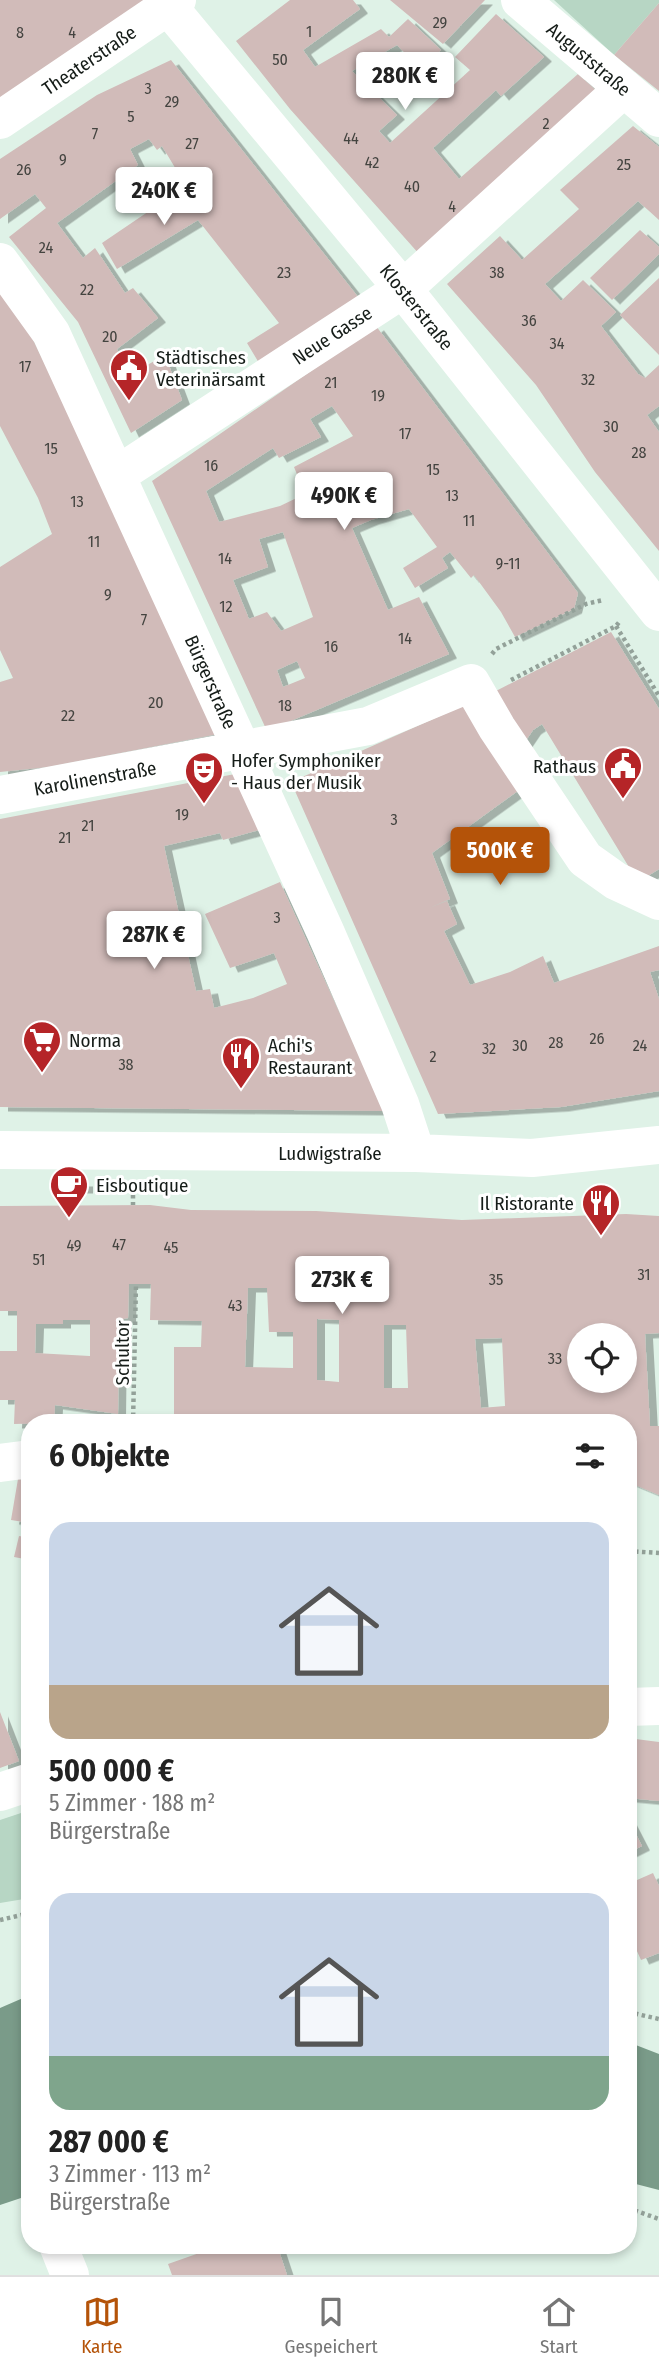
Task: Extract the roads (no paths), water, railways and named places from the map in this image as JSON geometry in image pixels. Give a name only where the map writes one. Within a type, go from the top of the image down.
[{"type":"street","name":"Auguststraße","points":[[520,0],[659,118]]},
{"type":"street","name":"Theaterstraße","points":[[0,120],[173,3]]},
{"type":"street","name":"Klosterstraße","points":[[173,3],[403,289],[654,594]]},
{"type":"street","name":"Neue Gasse","points":[[117,475],[403,289],[624,88]]},
{"type":"street","name":"Bürgerstraße","points":[[0,262],[51,333],[395,1091],[416,1153]]},
{"type":"street","name":"Karolinenstraße","points":[[0,795],[368,726],[471,683],[497,728],[585,859],[596,870],[659,901]]},
{"type":"street","name":"Ludwigstraße","points":[[0,1150],[416,1153],[532,1158],[659,1145]]},
{"type":"street","points":[[0,1463],[21,1460]]},
{"type":"street","points":[[637,1707],[659,1706]]},
{"type":"street","points":[[0,1792],[21,1785]]},
{"type":"street","points":[[62,2254],[70,2275]]},
{"type":"place","name":"Städtisches Veterinärsamt","points":[[129,402]]},
{"type":"place","name":"Rathaus","points":[[623,800]]},
{"type":"place","name":"Hofer Symphoniker - Haus der Musik","points":[[204,805]]},
{"type":"place","name":"Norma","points":[[42,1074]]},
{"type":"place","name":"Achi's Restaurant","points":[[241,1090]]},
{"type":"place","name":"Eisboutique","points":[[69,1219]]},
{"type":"place","name":"Il Ristorante","points":[[601,1237]]}]
